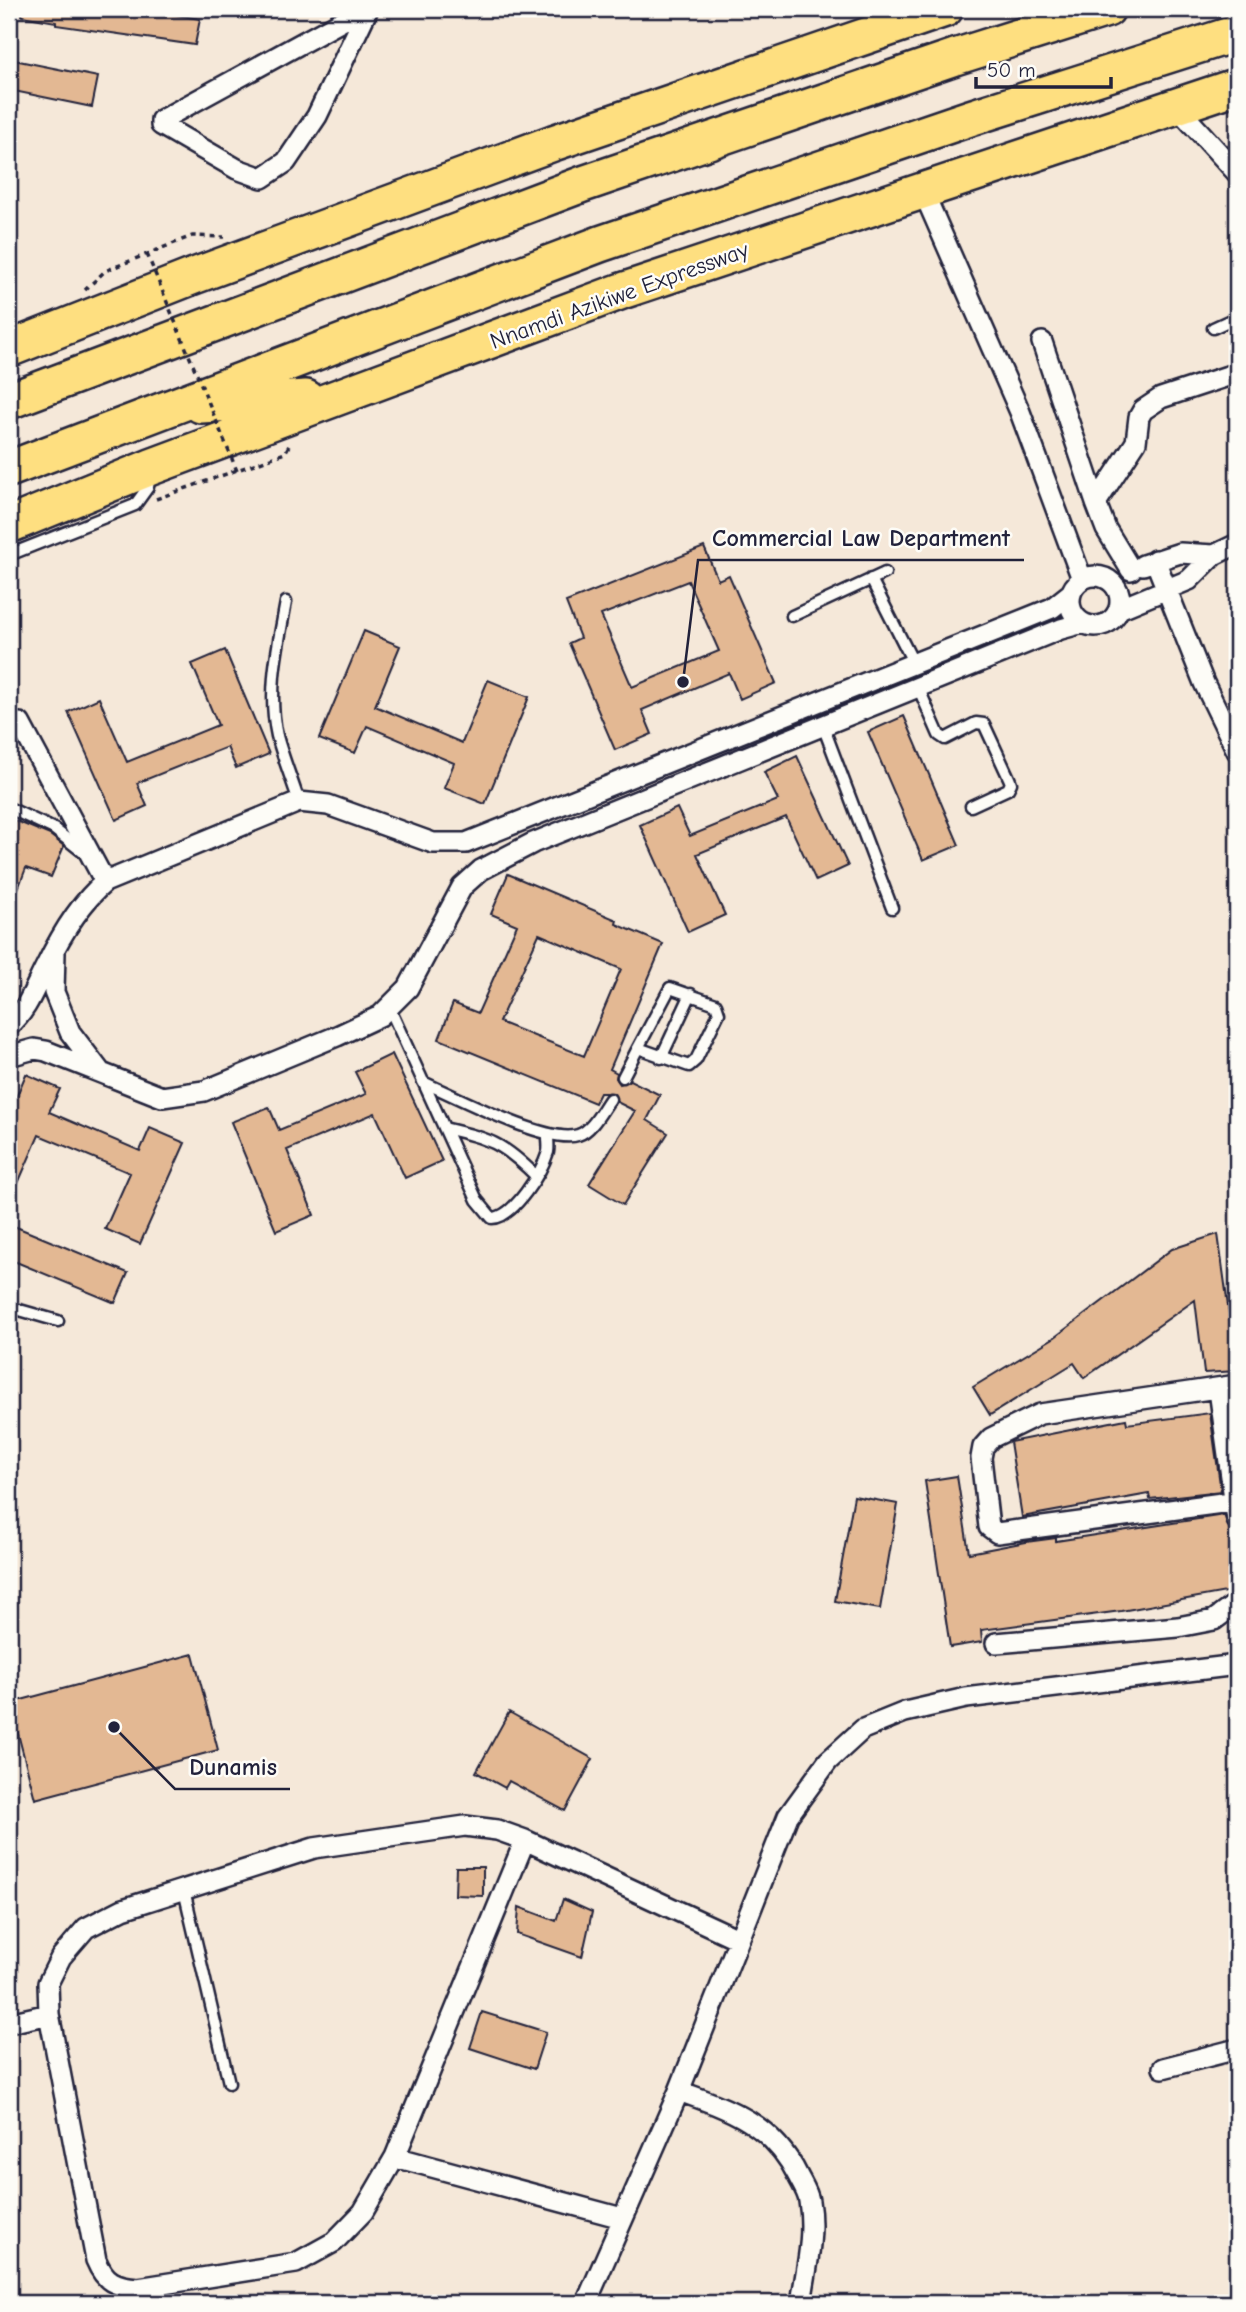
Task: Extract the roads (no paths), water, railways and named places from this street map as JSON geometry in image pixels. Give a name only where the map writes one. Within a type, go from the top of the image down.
[{"type":"highway","points":[[9,349],[194,276],[553,143],[945,9]]},
{"type":"highway","points":[[9,401],[583,184],[955,57],[1107,9]]},
{"type":"highway","points":[[9,470],[166,407],[600,244],[970,118],[1237,33]]},
{"type":"highway","name":"Nnamdi Azikiwe Expressway","points":[[9,525],[151,467],[622,291],[1237,86]]},
{"type":"highway","points":[[9,384],[194,276]]},
{"type":"highway","points":[[166,407],[345,396]]},
{"type":"street","points":[[366,9],[317,116],[286,162],[262,178],[237,169],[165,129],[161,120],[366,9]]},
{"type":"street","points":[[1175,105],[1237,173]]},
{"type":"street","points":[[922,189],[1020,412],[1077,586],[1072,610],[1083,623]]},
{"type":"street","points":[[1042,342],[1106,529],[1130,570]]},
{"type":"street","points":[[1096,503],[1136,442],[1139,417],[1143,410],[1161,398],[1237,373]]},
{"type":"street","points":[[1119,609],[1189,580],[1214,555],[1237,544]]},
{"type":"street","points":[[9,1026],[26,1006],[55,948],[87,901],[105,883],[299,802],[328,804],[433,843],[466,843],[1052,608],[1091,576],[1108,579],[1154,560],[1180,553],[1214,555]]},
{"type":"street","points":[[1154,560],[1204,683],[1237,751]]},
{"type":"street","points":[[9,1056],[34,1049],[99,1070],[131,1087],[162,1097],[204,1091],[358,1026],[380,1016],[408,988],[462,887],[481,870],[533,843],[1061,629],[1083,623],[1100,626],[1115,617],[1119,609],[1119,592],[1108,579]]},
{"type":"street","points":[[1052,608],[1061,629]]},
{"type":"street","points":[[20,723],[105,883]]},
{"type":"street","points":[[55,948],[54,992],[70,1032],[99,1070]]},
{"type":"street","points":[[1228,1387],[1236,1508],[1002,1534],[989,1527],[981,1458],[983,1447],[991,1438],[1040,1414],[1228,1387]]},
{"type":"street","points":[[996,1643],[1178,1627],[1214,1620],[1237,1603]]},
{"type":"street","points":[[586,2303],[679,2091],[788,1816],[828,1760],[863,1729],[905,1712],[966,1698],[1237,1665]]},
{"type":"street","points":[[525,1840],[395,2157],[363,2212],[334,2242],[296,2263],[206,2280],[138,2288],[116,2286],[102,2273],[96,2260],[49,2014],[48,1983],[61,1957],[86,1928],[123,1909],[314,1848],[395,1834],[465,1826],[497,1830],[525,1840],[738,1939]]},
{"type":"street","points":[[11,2017],[49,2014]]},
{"type":"street","points":[[1163,2068],[1237,2049]]},
{"type":"street","points":[[679,2091],[735,2111],[765,2132],[790,2159],[809,2198],[811,2236],[801,2303]]},
{"type":"street","points":[[395,2157],[622,2218]]},
{"type":"lane","points":[[1213,328],[1237,317]]},
{"type":"lane","points":[[9,555],[135,505],[148,487],[151,467]]},
{"type":"lane","points":[[792,616],[885,573]]},
{"type":"lane","points":[[871,579],[914,664]]},
{"type":"lane","points":[[286,602],[273,685],[274,712],[278,737],[299,802]]},
{"type":"lane","points":[[918,687],[939,736],[945,738],[976,723],[984,724],[1009,778],[1011,783],[1008,789],[971,806]]},
{"type":"lane","points":[[822,726],[892,908]]},
{"type":"lane","points":[[9,808],[54,829],[95,863]]},
{"type":"lane","points":[[623,1077],[638,1048],[670,988],[711,1000],[716,1004],[719,1013],[696,1060],[689,1066],[638,1048]]},
{"type":"lane","points":[[661,1058],[691,994]]},
{"type":"lane","points":[[389,1007],[477,1200],[492,1218],[503,1216],[523,1198],[549,1149],[548,1136]]},
{"type":"lane","points":[[424,1082],[548,1136],[578,1135],[588,1128],[610,1099]]},
{"type":"lane","points":[[444,1128],[496,1142],[510,1150],[536,1176]]},
{"type":"lane","points":[[9,1307],[58,1321]]},
{"type":"lane","points":[[184,1890],[229,2083]]},
{"type":"place","name":"Commercial Law Department","points":[[683,682]]},
{"type":"place","name":"Dunamis","points":[[114,1727]]}]
